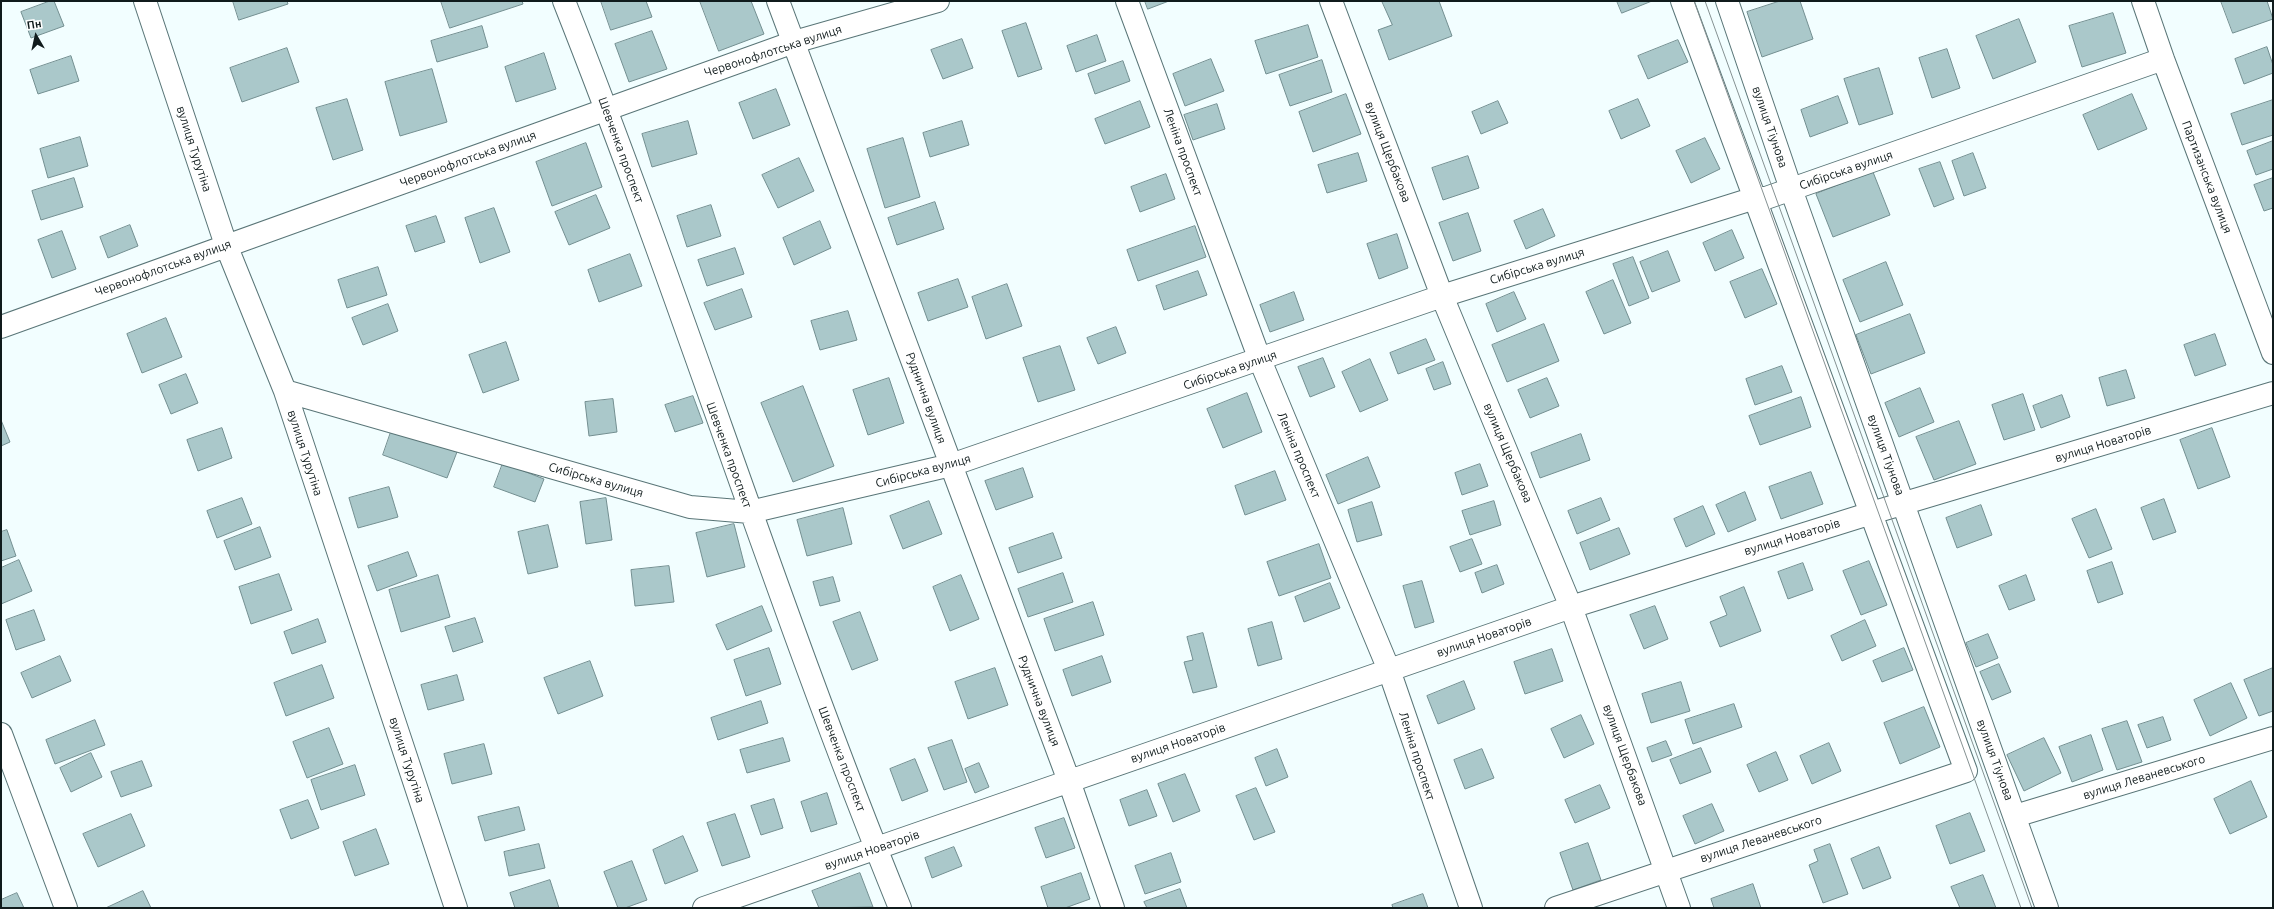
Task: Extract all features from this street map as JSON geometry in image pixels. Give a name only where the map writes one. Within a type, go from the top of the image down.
[{"type":"street","name":"вулиця Турутіна","points":[[145,1],[226,245],[285,391],[456,908]]},
{"type":"street","name":"Шевченка проспект","points":[[564,1],[607,109],[750,512],[900,908]]},
{"type":"street","name":"Руднична вулиця","points":[[778,1],[1069,781],[1113,908]]},
{"type":"street","name":"Червонофлотська вулиця","points":[[1,327],[794,42],[938,1]]},
{"type":"street","name":"Леніна проспект","points":[[1127,1],[1260,360],[1389,670],[1471,908]]},
{"type":"street","name":"вулиця Щербакова","points":[[1331,1],[1442,296],[1571,607],[1679,908]]},
{"type":"street","points":[[1682,1],[1871,513]]},
{"type":"street","name":"вулиця Тіунова","points":[[1727,1],[1791,189],[2047,908]]},
{"type":"street","name":"Партизанська вулиця","points":[[2143,1],[2163,59],[2273,353]]},
{"type":"street","name":"Сибірська вулиця","points":[[285,391],[690,507],[750,512],[950,465],[1260,360],[1442,296],[1755,198],[1766,198],[2163,59]]},
{"type":"street","name":"вулиця Новаторів","points":[[704,908],[1571,607],[1903,503],[2273,393]]},
{"type":"street","name":"вулиця Леваневського","points":[[1556,908],[1966,771],[1871,513]]},
{"type":"street","points":[[1,734],[66,908]]},
{"type":"street","name":"вулиця Леваневського","points":[[2015,816],[2273,738]]},
{"type":"building","points":[[50,1],[54,1],[64,26],[31,38],[21,12]]},
{"type":"building","points":[[233,1],[287,1],[288,4],[239,20]]},
{"type":"building","points":[[441,1],[522,1],[523,4],[450,28]]},
{"type":"building","points":[[601,1],[646,1],[652,17],[611,30]]},
{"type":"building","points":[[700,1],[751,1],[764,34],[719,51]]},
{"type":"building","points":[[1145,1],[1169,1],[1148,9]]},
{"type":"building","points":[[1382,1],[1439,1],[1452,36],[1389,60],[1378,30],[1392,25]]},
{"type":"building","points":[[1617,1],[1652,1],[1622,13]]},
{"type":"building","points":[[1780,1],[1800,1],[1813,39],[1762,57],[1747,12]]},
{"type":"building","points":[[2221,1],[2267,1],[2273,19],[2233,33]]},
{"type":"building","points":[[2113,13],[2126,53],[2082,67],[2069,26]]},
{"type":"building","points":[[2019,19],[2036,62],[1993,79],[1976,36]]},
{"type":"building","points":[[1026,23],[1042,69],[1018,77],[1002,31]]},
{"type":"building","points":[[1308,25],[1318,57],[1266,74],[1255,41]]},
{"type":"building","points":[[482,26],[488,47],[437,62],[431,41]]},
{"type":"building","points":[[652,31],[667,69],[629,82],[615,44]]},
{"type":"building","points":[[1097,35],[1106,61],[1076,72],[1067,46]]},
{"type":"building","points":[[962,39],[973,68],[943,79],[931,50]]},
{"type":"building","points":[[1678,40],[1688,62],[1648,79],[1638,56]]},
{"type":"building","points":[[2267,47],[2273,65],[2273,73],[2244,84],[2235,59]]},
{"type":"building","points":[[287,48],[299,82],[242,102],[230,68]]},
{"type":"building","points":[[1947,49],[1960,88],[1932,98],[1919,58]]},
{"type":"building","points":[[544,53],[556,89],[516,102],[505,67]]},
{"type":"building","points":[[71,56],[79,81],[38,94],[30,70]]},
{"type":"building","points":[[1211,59],[1224,91],[1185,106],[1173,74]]},
{"type":"building","points":[[1322,60],[1332,92],[1290,106],[1279,75]]},
{"type":"building","points":[[1123,61],[1130,81],[1095,94],[1088,74]]},
{"type":"building","points":[[1879,68],[1893,114],[1859,125],[1844,79]]},
{"type":"building","points":[[432,69],[447,122],[400,136],[385,82]]},
{"type":"building","points":[[776,89],[790,125],[753,139],[739,103]]},
{"type":"building","points":[[1346,94],[1361,134],[1313,152],[1299,112]]},
{"type":"building","points":[[2132,94],[2147,129],[2098,150],[2083,115]]},
{"type":"building","points":[[1838,96],[1848,123],[1810,137],[1801,110]]},
{"type":"building","points":[[347,99],[363,150],[333,160],[316,108]]},
{"type":"building","points":[[1638,99],[1650,126],[1621,139],[1609,111]]},
{"type":"building","points":[[2273,100],[2273,135],[2242,145],[2231,114]]},
{"type":"building","points":[[1140,101],[1150,127],[1105,144],[1095,119]]},
{"type":"building","points":[[1498,101],[1508,123],[1481,134],[1472,112]]},
{"type":"building","points":[[1217,104],[1225,129],[1193,140],[1184,115]]},
{"type":"building","points":[[688,121],[697,154],[652,167],[642,134]]},
{"type":"building","points":[[962,121],[969,145],[930,157],[923,133]]},
{"type":"building","points":[[80,137],[88,166],[48,178],[40,149]]},
{"type":"building","points":[[903,138],[920,197],[885,208],[867,149]]},
{"type":"building","points":[[1705,138],[1720,169],[1691,183],[1676,151]]},
{"type":"building","points":[[2273,141],[2273,169],[2256,175],[2247,151]]},
{"type":"building","points":[[586,143],[602,187],[552,206],[536,162]]},
{"type":"building","points":[[1358,153],[1367,181],[1327,193],[1318,165]]},
{"type":"building","points":[[1973,153],[1986,188],[1964,196],[1952,161]]},
{"type":"building","points":[[1468,156],[1479,188],[1443,200],[1432,168]]},
{"type":"building","points":[[799,158],[814,191],[778,208],[762,175]]},
{"type":"building","points":[[1940,162],[1954,199],[1934,207],[1919,169]]},
{"type":"building","points":[[1873,172],[1890,215],[1833,237],[1816,194]]},
{"type":"building","points":[[1166,174],[1175,199],[1140,212],[1131,187]]},
{"type":"building","points":[[74,178],[83,207],[41,220],[32,191]]},
{"type":"building","points":[[2273,178],[2273,208],[2264,211],[2254,185]]},
{"type":"building","points":[[596,195],[610,228],[569,245],[555,212]]},
{"type":"building","points":[[935,202],[944,229],[897,245],[888,218]]},
{"type":"building","points":[[711,205],[721,236],[687,247],[677,216]]},
{"type":"building","points":[[494,208],[510,252],[480,263],[465,218]]},
{"type":"building","points":[[1543,209],[1555,236],[1526,249],[1514,221]]},
{"type":"building","points":[[1468,213],[1481,251],[1453,261],[1439,223]]},
{"type":"building","points":[[436,216],[445,242],[415,252],[406,226]]},
{"type":"building","points":[[820,221],[831,248],[794,265],[783,238]]},
{"type":"building","points":[[130,225],[138,246],[108,258],[100,237]]},
{"type":"building","points":[[1195,226],[1206,257],[1138,281],[1127,250]]},
{"type":"building","points":[[1732,230],[1744,258],[1715,271],[1703,243]]},
{"type":"building","points":[[62,231],[76,269],[52,278],[38,240]]},
{"type":"building","points":[[1397,234],[1408,268],[1379,279],[1367,244]]},
{"type":"building","points":[[735,248],[744,274],[707,286],[698,260]]},
{"type":"building","points":[[1668,251],[1680,281],[1652,292],[1640,262]]},
{"type":"building","points":[[630,254],[642,286],[599,302],[588,270]]},
{"type":"building","points":[[1633,257],[1649,298],[1629,306],[1613,264]]},
{"type":"building","points":[[1886,262],[1903,305],[1860,322],[1843,280]]},
{"type":"building","points":[[378,267],[387,295],[347,308],[338,280]]},
{"type":"building","points":[[1762,269],[1777,304],[1745,318],[1730,282]]},
{"type":"building","points":[[1198,271],[1207,295],[1164,310],[1156,286]]},
{"type":"building","points":[[958,279],[968,307],[928,321],[918,293]]},
{"type":"building","points":[[1613,280],[1631,323],[1604,334],[1586,292]]},
{"type":"building","points":[[1007,284],[1022,326],[986,339],[972,297]]},
{"type":"building","points":[[742,289],[752,317],[715,330],[704,303]]},
{"type":"building","points":[[1294,292],[1304,320],[1270,332],[1260,305]]},
{"type":"building","points":[[1514,292],[1526,319],[1497,332],[1486,304]]},
{"type":"building","points":[[388,304],[398,331],[363,345],[352,318]]},
{"type":"building","points":[[848,311],[857,340],[820,350],[811,321]]},
{"type":"building","points":[[1910,314],[1925,353],[1871,374],[1856,335]]},
{"type":"building","points":[[166,318],[182,357],[142,373],[127,334]]},
{"type":"building","points":[[1544,324],[1559,361],[1507,382],[1492,345]]},
{"type":"building","points":[[1116,327],[1126,353],[1098,364],[1087,338]]},
{"type":"building","points":[[2215,334],[2226,365],[2195,376],[2184,345]]},
{"type":"building","points":[[1426,339],[1435,360],[1398,374],[1390,353]]},
{"type":"building","points":[[506,342],[519,380],[483,393],[469,355]]},
{"type":"building","points":[[1060,346],[1075,390],[1038,402],[1023,358]]},
{"type":"building","points":[[1323,358],[1335,387],[1310,397],[1298,367]]},
{"type":"building","points":[[1370,359],[1388,400],[1360,412],[1342,372]]},
{"type":"building","points":[[1443,362],[1451,384],[1434,390],[1426,369]]},
{"type":"building","points":[[1782,366],[1792,392],[1755,405],[1746,379]]},
{"type":"building","points":[[2126,370],[2135,398],[2107,406],[2099,378]]},
{"type":"building","points":[[186,374],[198,403],[171,414],[159,385]]},
{"type":"building","points":[[889,378],[904,423],[868,435],[853,390]]},
{"type":"building","points":[[1547,378],[1559,406],[1530,418],[1518,390]]},
{"type":"building","points":[[803,386],[834,466],[793,482],[761,403]]},
{"type":"building","points":[[1920,388],[1934,422],[1899,437],[1885,403]]},
{"type":"building","points":[[1247,393],[1262,432],[1223,448],[1207,409]]},
{"type":"building","points":[[2023,394],[2035,430],[2004,440],[1992,405]]},
{"type":"building","points":[[2062,395],[2070,417],[2041,428],[2033,406]]},
{"type":"building","points":[[693,396],[703,423],[675,432],[665,405]]},
{"type":"building","points":[[1801,397],[1811,427],[1760,445],[1749,416]]},
{"type":"building","points":[[613,399],[617,432],[589,436],[585,402]]},
{"type":"building","points":[[1,420],[10,442],[1,446]]},
{"type":"building","points":[[1959,421],[1976,464],[1934,480],[1916,437]]},
{"type":"building","points":[[222,428],[232,458],[198,471],[187,440]]},
{"type":"building","points":[[2212,428],[2230,477],[2198,489],[2180,440]]},
{"type":"building","points":[[392,429],[457,452],[447,478],[383,455]]},
{"type":"building","points":[[1581,434],[1590,460],[1540,478],[1531,453]]},
{"type":"building","points":[[1368,457],[1380,487],[1338,504],[1326,475]]},
{"type":"building","points":[[503,463],[544,479],[535,502],[494,487]]},
{"type":"building","points":[[1480,464],[1488,486],[1462,495],[1455,473]]},
{"type":"building","points":[[1023,468],[1033,497],[996,510],[985,481]]},
{"type":"building","points":[[1275,471],[1286,500],[1245,515],[1235,486]]},
{"type":"building","points":[[1811,472],[1823,504],[1781,519],[1769,487]]},
{"type":"building","points":[[389,487],[398,517],[358,528],[349,498]]},
{"type":"building","points":[[1745,492],[1756,520],[1728,532],[1716,505]]},
{"type":"building","points":[[242,498],[252,524],[217,538],[207,511]]},
{"type":"building","points":[[606,498],[612,540],[586,544],[580,502]]},
{"type":"building","points":[[1601,498],[1610,520],[1577,534],[1568,511]]},
{"type":"building","points":[[2164,499],[2176,532],[2153,540],[2141,508]]},
{"type":"building","points":[[929,501],[942,534],[903,549],[890,516]]},
{"type":"building","points":[[1494,501],[1501,525],[1470,535],[1462,511]]},
{"type":"building","points":[[1372,502],[1382,535],[1357,542],[1348,510]]},
{"type":"building","points":[[1981,505],[1992,535],[1957,548],[1946,518]]},
{"type":"building","points":[[1703,506],[1715,534],[1686,547],[1674,519]]},
{"type":"building","points":[[843,508],[852,544],[807,556],[797,520]]},
{"type":"building","points":[[2096,509],[2112,549],[2089,558],[2072,519]]},
{"type":"building","points":[[734,524],[745,567],[707,577],[696,533]]},
{"type":"building","points":[[548,525],[558,567],[528,574],[518,532]]},
{"type":"building","points":[[260,527],[271,557],[235,570],[224,541]]},
{"type":"building","points":[[1619,528],[1630,554],[1590,570],[1580,543]]},
{"type":"building","points":[[7,530],[16,556],[1,561],[1,532]]},
{"type":"building","points":[[1053,533],[1062,558],[1018,573],[1009,548]]},
{"type":"building","points":[[1472,539],[1482,564],[1460,572],[1450,547]]},
{"type":"building","points":[[1319,544],[1331,578],[1279,596],[1267,562]]},
{"type":"building","points":[[408,552],[417,576],[377,591],[368,566]]},
{"type":"building","points":[[19,560],[32,591],[1,604],[1,568]]},
{"type":"building","points":[[1869,561],[1887,605],[1861,615],[1843,571]]},
{"type":"building","points":[[2112,562],[2123,594],[2098,603],[2087,571]]},
{"type":"building","points":[[1803,563],[1813,590],[1788,599],[1778,572]]},
{"type":"building","points":[[1497,565],[1504,584],[1482,593],[1475,573]]},
{"type":"building","points":[[669,566],[674,602],[635,606],[631,570]]},
{"type":"building","points":[[1063,573],[1073,602],[1028,617],[1018,589]]},
{"type":"building","points":[[279,574],[292,610],[251,624],[239,587]]},
{"type":"building","points":[[438,575],[450,617],[401,632],[389,590]]},
{"type":"building","points":[[961,575],[979,619],[950,631],[933,587]]},
{"type":"building","points":[[2026,575],[2035,600],[2009,610],[1999,586]]},
{"type":"building","points":[[833,577],[840,601],[820,606],[813,582]]},
{"type":"building","points":[[1422,581],[1434,622],[1415,628],[1403,586]]},
{"type":"building","points":[[1330,583],[1340,608],[1304,622],[1295,597]]},
{"type":"building","points":[[1744,587],[1761,631],[1720,647],[1710,622],[1727,615],[1720,597]]},
{"type":"building","points":[[1093,602],[1104,635],[1055,651],[1044,619]]},
{"type":"building","points":[[762,606],[772,631],[727,650],[716,625]]},
{"type":"building","points":[[1655,606],[1668,639],[1644,649],[1630,615]]},
{"type":"building","points":[[34,610],[45,640],[16,650],[6,620]]},
{"type":"building","points":[[860,612],[878,660],[852,670],[833,622]]},
{"type":"building","points":[[475,618],[483,642],[453,652],[445,627]]},
{"type":"building","points":[[318,619],[326,642],[292,654],[284,632]]},
{"type":"building","points":[[1865,620],[1876,646],[1842,661],[1831,636]]},
{"type":"building","points":[[1272,622],[1282,659],[1258,666],[1248,629]]},
{"type":"building","points":[[1203,633],[1217,687],[1193,693],[1184,662],[1193,660],[1187,637]]},
{"type":"building","points":[[1988,634],[1998,658],[1976,667],[1966,643]]},
{"type":"building","points":[[769,648],[781,684],[746,696],[734,660]]},
{"type":"building","points":[[1904,648],[1913,670],[1882,682],[1873,661]]},
{"type":"building","points":[[1552,649],[1563,681],[1525,694],[1514,662]]},
{"type":"building","points":[[60,656],[71,681],[32,698],[21,673]]},
{"type":"building","points":[[1102,656],[1111,682],[1072,696],[1063,670]]},
{"type":"building","points":[[590,661],[603,696],[558,714],[544,678]]},
{"type":"building","points":[[1999,664],[2011,692],[1992,700],[1980,672]]},
{"type":"building","points":[[322,665],[334,698],[286,716],[274,683]]},
{"type":"building","points":[[995,668],[1008,705],[968,719],[955,682]]},
{"type":"building","points":[[2273,668],[2273,711],[2259,716],[2244,680]]},
{"type":"building","points":[[457,675],[464,700],[428,710],[421,685]]},
{"type":"building","points":[[1464,681],[1475,709],[1438,724],[1427,696]]},
{"type":"building","points":[[1681,682],[1690,711],[1651,723],[1642,694]]},
{"type":"building","points":[[2231,683],[2247,718],[2210,736],[2194,700]]},
{"type":"building","points":[[761,701],[768,723],[718,740],[711,718]]},
{"type":"building","points":[[1734,704],[1742,727],[1693,744],[1685,720]]},
{"type":"building","points":[[1924,707],[1940,747],[1900,764],[1884,723]]},
{"type":"building","points":[[1581,715],[1594,744],[1564,758],[1551,729]]},
{"type":"building","points":[[2163,717],[2171,740],[2147,748],[2138,725]]},
{"type":"building","points":[[95,720],[105,745],[55,764],[46,740]]},
{"type":"building","points":[[2127,721],[2142,762],[2117,770],[2102,729]]},
{"type":"building","points":[[329,728],[343,764],[307,778],[293,742]]},
{"type":"building","points":[[2091,735],[2103,770],[2072,782],[2059,747]]},
{"type":"building","points":[[783,738],[790,761],[747,773],[740,750]]},
{"type":"building","points":[[2044,738],[2061,773],[2024,791],[2007,755]]},
{"type":"building","points":[[952,740],[967,782],[944,790],[928,748]]},
{"type":"building","points":[[1666,741],[1672,755],[1652,762],[1647,748]]},
{"type":"building","points":[[1829,743],[1841,771],[1812,784],[1800,756]]},
{"type":"building","points":[[484,744],[492,774],[452,784],[444,754]]},
{"type":"building","points":[[1701,748],[1711,772],[1680,784],[1670,760]]},
{"type":"building","points":[[1277,749],[1288,777],[1266,786],[1255,758]]},
{"type":"building","points":[[1482,749],[1494,778],[1465,789],[1454,760]]},
{"type":"building","points":[[1776,752],[1788,780],[1759,792],[1747,765]]},
{"type":"building","points":[[91,753],[102,777],[71,792],[60,768]]},
{"type":"building","points":[[915,759],[928,791],[902,801],[890,769]]},
{"type":"building","points":[[142,761],[152,786],[121,797],[111,772]]},
{"type":"building","points":[[979,763],[989,787],[975,793],[965,769]]},
{"type":"building","points":[[355,765],[365,795],[321,810],[311,780]]},
{"type":"building","points":[[1185,774],[1200,811],[1173,822],[1158,784]]},
{"type":"building","points":[[2251,781],[2267,817],[2230,834],[2214,799]]},
{"type":"building","points":[[1600,785],[1610,808],[1575,823],[1565,800]]},
{"type":"building","points":[[1256,788],[1275,832],[1254,840],[1236,796]]},
{"type":"building","points":[[1147,790],[1157,816],[1129,826],[1120,800]]},
{"type":"building","points":[[827,793],[837,824],[811,832],[801,802]]},
{"type":"building","points":[[774,799],[783,828],[761,835],[751,806]]},
{"type":"building","points":[[308,800],[319,828],[291,839],[280,810]]},
{"type":"building","points":[[1712,804],[1724,831],[1695,844],[1683,816]]},
{"type":"building","points":[[519,807],[525,830],[485,841],[478,817]]},
{"type":"building","points":[[1970,813],[1985,851],[1950,864],[1936,826]]},
{"type":"building","points":[[131,814],[145,846],[98,867],[83,834]]},
{"type":"building","points":[[735,814],[750,857],[722,866],[707,823]]},
{"type":"building","points":[[1064,818],[1075,848],[1046,858],[1035,828]]},
{"type":"building","points":[[376,829],[389,864],[355,876],[343,842]]},
{"type":"building","points":[[683,836],[698,871],[665,884],[653,850]]},
{"type":"building","points":[[1588,843],[1601,880],[1573,890],[1560,853]]},
{"type":"building","points":[[539,844],[545,868],[509,876],[504,852]]},
{"type":"building","points":[[1830,844],[1848,894],[1823,903],[1809,865],[1818,861],[1814,850]]},
{"type":"building","points":[[954,847],[962,866],[932,878],[925,858]]},
{"type":"building","points":[[1879,847],[1891,878],[1863,889],[1851,859]]},
{"type":"building","points":[[1171,853],[1181,882],[1145,894],[1135,866]]},
{"type":"building","points":[[632,861],[647,900],[625,908],[618,908],[604,872]]},
{"type":"building","points":[[860,873],[873,907],[819,908],[812,891]]},
{"type":"building","points":[[1081,873],[1090,899],[1065,908],[1048,908],[1041,887]]},
{"type":"building","points":[[1983,875],[1996,908],[1960,908],[1951,887]]},
{"type":"building","points":[[550,880],[559,908],[515,908],[510,893]]},
{"type":"building","points":[[1753,884],[1761,908],[1714,908],[1711,899]]},
{"type":"building","points":[[1180,889],[1187,908],[1147,908],[1144,902]]},
{"type":"building","points":[[143,891],[151,908],[106,908]]},
{"type":"building","points":[[17,893],[24,908],[1,908],[1,900]]},
{"type":"building","points":[[1423,894],[1428,908],[1393,908],[1392,905]]},
{"type":"tram line","points":[[1694,1],[2021,908]]},
{"type":"tram line","points":[[1705,1],[2032,908]]}]
